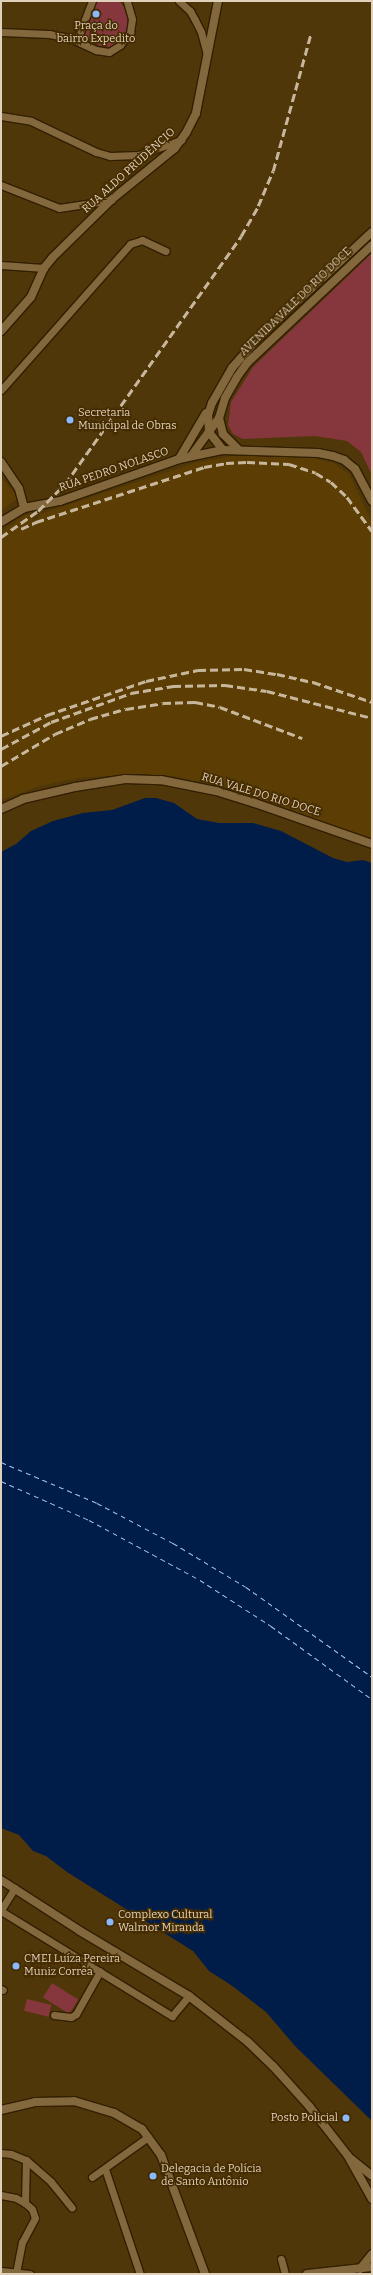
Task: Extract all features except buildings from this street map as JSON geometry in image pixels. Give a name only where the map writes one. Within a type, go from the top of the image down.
[{"type":"street","points":[[77,40],[92,1]]},
{"type":"street","points":[[1,32],[49,34],[77,40],[103,51],[116,49],[126,39],[132,26],[132,18],[127,1]]},
{"type":"street","points":[[179,1],[190,11],[195,20],[201,32],[207,54]]},
{"type":"street","name":"RUA ALDO PRUDÊNCIO","points":[[1,331],[31,297],[44,268],[57,252],[111,200],[181,140],[196,113],[218,1]]},
{"type":"street","points":[[1,116],[31,121],[96,152],[110,156],[145,153],[181,140]]},
{"type":"street","points":[[1,185],[59,208],[111,200]]},
{"type":"street","name":"AVENIDA VALE DO RIO DOCE","points":[[209,432],[208,415],[212,403],[232,368],[248,348],[372,232]]},
{"type":"street","points":[[1,390],[130,244],[142,240],[166,251]]},
{"type":"street","name":"AVENIDA VALE DO RIO DOCE","points":[[191,456],[219,418],[225,398],[248,362],[372,245]]},
{"type":"street","points":[[1,265],[44,268]]},
{"type":"street","points":[[179,459],[212,403]]},
{"type":"street","points":[[219,418],[223,434],[239,450],[318,453],[344,460],[355,469],[372,501]]},
{"type":"street","points":[[209,432],[223,450]]},
{"type":"street","name":"RUA PEDRO NOLASCO","points":[[1,522],[24,508],[60,501],[179,459],[223,450],[239,450]]},
{"type":"street","points":[[1,462],[19,489],[24,508]]},
{"type":"street","name":"RUA VALE DO RIO DOCE","points":[[1,809],[23,799],[75,787],[125,779],[161,780],[209,790],[255,803],[372,844]]},
{"type":"street","points":[[1,1880],[80,1931],[189,1996],[230,2027],[274,2066],[309,2106],[348,2156],[372,2199]]},
{"type":"street","points":[[15,1888],[1,1910],[172,2016],[189,1996]]},
{"type":"street","points":[[54,2015],[70,2017],[76,2014],[100,1971]]},
{"type":"street","points":[[1,2110],[35,2102],[74,2101],[114,2113],[142,2129],[164,2162],[206,2274]]},
{"type":"street","points":[[92,2177],[148,2137]]},
{"type":"street","points":[[1,2153],[11,2154],[26,2160],[51,2182],[72,2208]]},
{"type":"street","points":[[348,2156],[372,2176]]},
{"type":"street","points":[[25,2203],[26,2160]]},
{"type":"street","points":[[105,2169],[140,2274]]},
{"type":"street","points":[[1,2195],[16,2198],[25,2203],[32,2209],[35,2218],[22,2242],[16,2273]]},
{"type":"street","points":[[360,2269],[372,2254]]},
{"type":"street","points":[[281,2260],[285,2274]]},
{"type":"street","points":[[307,2274],[372,2267]]},
{"type":"street","points":[[1,2271],[30,2274]]},
{"type":"shaded area","points":[[99,1],[119,1],[126,9],[130,19],[126,38],[111,48],[100,46],[84,34],[85,26],[92,8]]},
{"type":"shaded area","points":[[372,253],[372,475],[361,452],[347,441],[315,436],[243,439],[233,434],[228,425],[231,402],[253,367]]},
{"type":"shaded area","points":[[231,456],[309,457],[333,463],[349,474],[372,522],[372,839],[229,788],[173,776],[135,774],[78,778],[40,786],[1,800],[1,532],[25,515],[29,514],[33,521],[38,519],[40,514],[195,463]]},
{"type":"shaded area","points":[[1,477],[18,498],[1,511]]},
{"type":"shaded area","points":[[52,1983],[78,1999],[69,2014],[43,1997]]},
{"type":"shaded area","points":[[27,1999],[51,2005],[48,2017],[24,2011]]},
{"type":"water","points":[[145,798],[156,798],[174,803],[197,819],[219,823],[253,823],[281,831],[333,858],[347,862],[363,860],[372,863],[372,2121],[295,2046],[266,2012],[231,1985],[209,1971],[193,1951],[67,1872],[46,1856],[33,1851],[19,1835],[1,1828],[1,852],[16,844],[31,831],[53,821],[83,813],[112,810]]},
{"type":"ferry route","points":[[1,1462],[97,1503],[173,1543],[246,1587],[372,1677]]},
{"type":"ferry route","points":[[1,1481],[89,1520],[200,1580],[271,1626],[372,1699]]},
{"type":"railway","points":[[1,537],[38,511],[65,484],[241,236],[258,206],[273,171],[311,33]]},
{"type":"railway","points":[[21,529],[36,522],[204,467],[226,463],[247,462],[289,464],[316,473],[331,482],[347,497],[372,531]]},
{"type":"railway","points":[[1,736],[47,715],[146,681],[198,670],[244,669],[277,674],[313,682],[372,702]]},
{"type":"railway","points":[[1,749],[51,722],[131,693],[173,686],[225,685],[267,691],[372,718]]},
{"type":"railway","points":[[1,766],[55,734],[90,719],[126,709],[163,703],[195,702],[220,707],[302,738]]},
{"type":"place","name":"Praça do bairro Expedito","points":[[96,14]]},
{"type":"place","name":"Secretaria Municipal de Obras","points":[[70,420]]},
{"type":"place","name":"Complexo Cultural Walmor Miranda","points":[[110,1922]]},
{"type":"place","name":"CMEI Luíza Pereira Muniz Corrêa","points":[[16,1966]]},
{"type":"place","name":"Posto Policial","points":[[346,2118]]},
{"type":"place","name":"Delegacia de Polícia de Santo Antônio","points":[[153,2176]]}]
